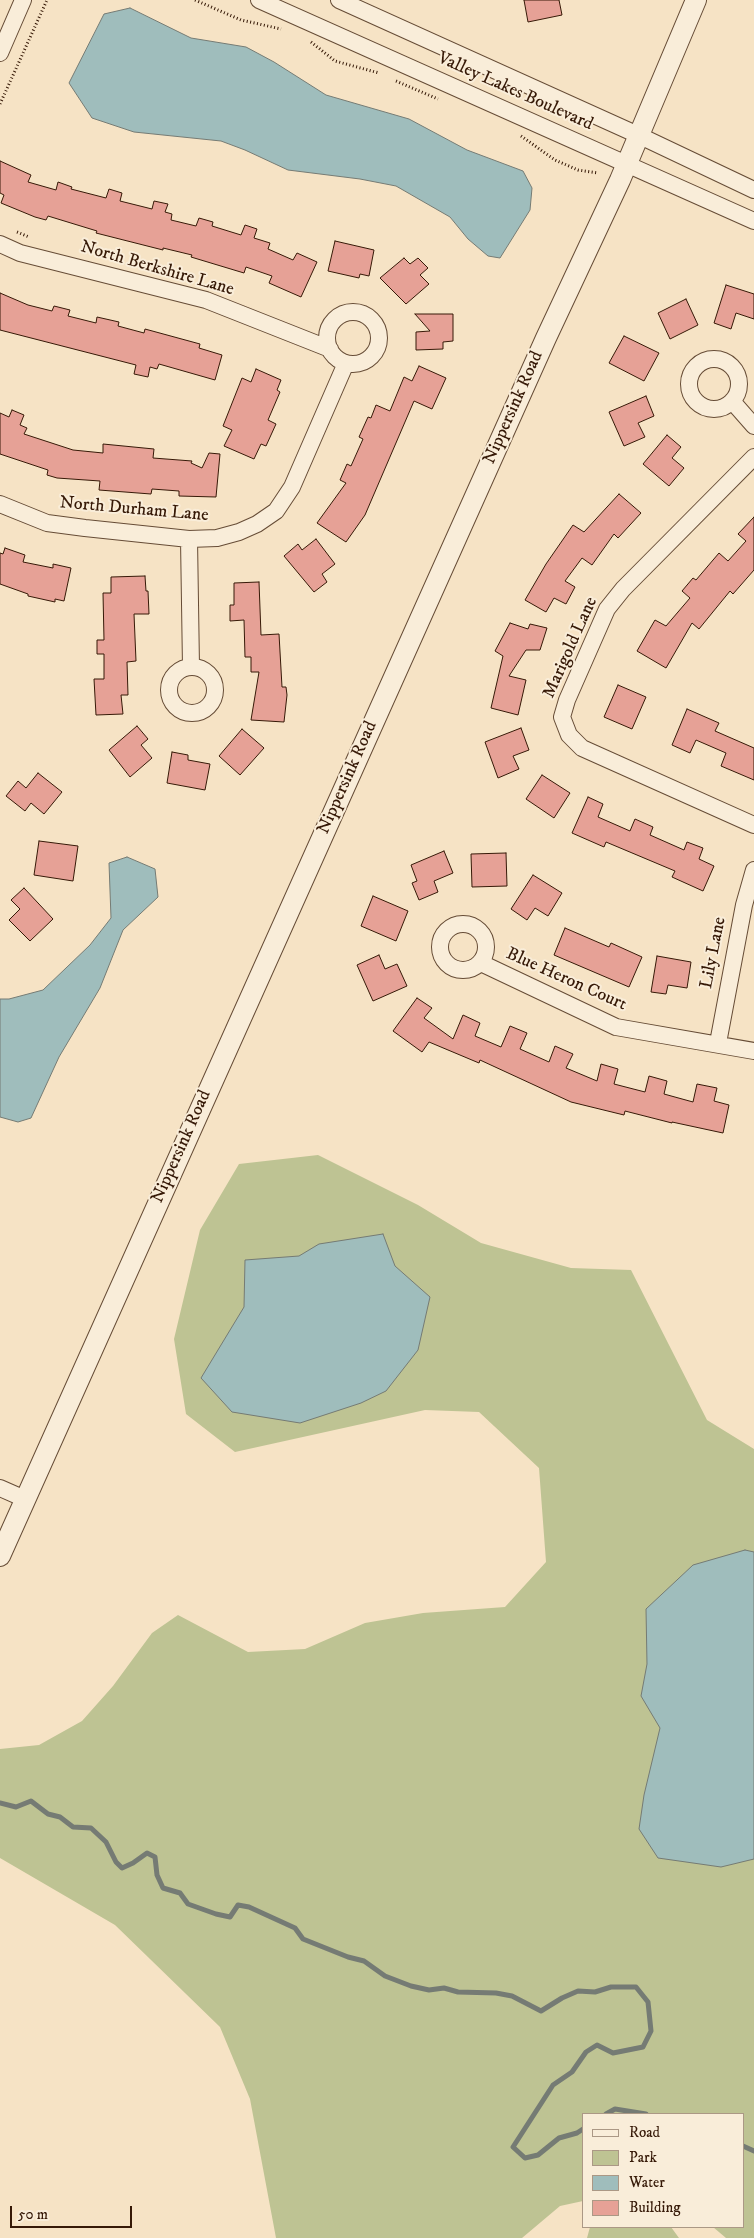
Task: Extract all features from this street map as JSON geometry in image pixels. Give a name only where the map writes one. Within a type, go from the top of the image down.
[{"type":"street","points":[[1,46],[24,0]]},
{"type":"street","name":"Valley Lakes Boulevard","points":[[259,0],[754,221]]},
{"type":"street","name":"Valley Lakes Boulevard","points":[[339,0],[638,135],[754,190]]},
{"type":"street","name":"Nippersink Road","points":[[0,1556],[541,347],[627,164],[696,0]]},
{"type":"street","name":"North Berkshire Lane","points":[[0,244],[20,253],[206,300],[330,350]]},
{"type":"street","points":[[351,312],[367,316],[378,329],[378,346],[368,360],[360,363],[346,363],[335,356],[330,350],[328,333],[336,319],[351,312]]},
{"type":"street","name":"North Durham Lane","points":[[0,504],[48,522],[189,539],[217,538],[240,532],[257,524],[276,510],[292,487],[346,363]]},
{"type":"street","points":[[732,401],[754,426]]},
{"type":"street","name":"Marigold Lane","points":[[754,457],[623,589],[607,609],[567,700],[562,717],[569,734],[582,748],[754,825]]},
{"type":"street","points":[[189,539],[191,667]]},
{"type":"street","name":"Lily Lane","points":[[718,1043],[744,905],[754,870]]},
{"type":"street","name":"Blue Heron Court","points":[[481,963],[616,1027],[754,1050]]},
{"type":"street","points":[[0,1488],[25,1499]]},
{"type":"path","points":[[0,104],[46,0]]},
{"type":"path","points":[[195,0],[241,20],[284,30]]},
{"type":"path","points":[[307,39],[335,61],[386,76]]},
{"type":"path","points":[[395,80],[445,102]]},
{"type":"path","points":[[517,133],[555,160],[578,170],[598,173]]},
{"type":"green space","points":[[318,1155],[418,1205],[481,1243],[571,1268],[631,1270],[707,1420],[754,1449],[754,2238],[726,2238],[714,2228],[744,2228],[744,2113],[582,2113],[582,2201],[560,2206],[522,2238],[276,2238],[250,2099],[220,2027],[115,1925],[0,1858],[0,1749],[39,1745],[82,1721],[113,1686],[152,1633],[178,1615],[248,1652],[305,1649],[365,1623],[423,1613],[505,1607],[546,1562],[539,1468],[479,1412],[425,1410],[235,1452],[186,1414],[174,1339],[200,1230],[239,1164]]},
{"type":"green space","points":[[590,2228],[672,2228],[679,2238],[587,2238]]},
{"type":"water","points":[[130,8],[191,38],[246,47],[274,62],[326,95],[409,119],[467,150],[523,171],[532,188],[530,210],[500,258],[488,256],[468,239],[450,217],[396,186],[360,179],[288,170],[221,141],[134,132],[92,118],[69,83],[104,14]]},
{"type":"water","points":[[127,857],[155,869],[158,897],[123,930],[100,988],[59,1057],[31,1118],[18,1122],[0,1117],[0,999],[9,999],[43,990],[90,945],[111,918],[109,863]]},
{"type":"water","points":[[383,1234],[395,1266],[430,1297],[418,1350],[386,1391],[361,1403],[300,1423],[232,1412],[201,1378],[244,1307],[245,1260],[299,1256],[319,1244]]},
{"type":"water","points":[[745,1550],[754,1552],[754,1859],[721,1867],[658,1858],[639,1829],[644,1795],[660,1728],[641,1696],[647,1664],[646,1609],[693,1565]]},
{"type":"building","points":[[524,0],[559,0],[562,15],[528,22]]},
{"type":"building","points":[[0,161],[31,175],[28,182],[56,190],[58,182],[72,187],[71,189],[106,198],[109,189],[122,193],[120,201],[152,209],[154,201],[168,204],[165,212],[172,214],[171,220],[196,226],[199,218],[213,222],[212,226],[241,235],[245,225],[257,229],[254,238],[270,243],[268,249],[293,260],[297,253],[317,262],[301,297],[269,283],[272,276],[246,267],[244,273],[191,257],[192,255],[163,248],[163,250],[96,233],[97,231],[48,216],[46,220],[35,217],[1,203],[4,195],[0,193]]},
{"type":"building","points":[[335,241],[374,250],[369,276],[360,274],[359,278],[328,271]]},
{"type":"building","points":[[404,258],[410,264],[418,258],[428,268],[420,275],[429,284],[406,304],[380,278]]},
{"type":"building","points":[[726,285],[754,294],[754,319],[736,313],[731,329],[714,323]]},
{"type":"building","points":[[0,293],[28,305],[52,311],[54,306],[70,310],[68,316],[96,323],[97,317],[119,322],[118,326],[144,333],[145,329],[200,344],[199,348],[222,355],[215,380],[159,364],[157,369],[150,367],[148,377],[134,374],[136,365],[0,330]]},
{"type":"building","points":[[686,299],[698,325],[670,339],[658,313]]},
{"type":"building","points":[[415,314],[453,314],[453,341],[443,342],[443,349],[416,350],[416,332],[430,331]]},
{"type":"building","points":[[624,336],[659,353],[644,381],[609,363]]},
{"type":"building","points":[[419,366],[446,378],[432,409],[414,401],[365,515],[346,542],[317,523],[346,483],[340,480],[347,464],[351,466],[363,439],[359,437],[368,417],[371,418],[376,405],[390,411],[404,377],[412,381]]},
{"type":"building","points":[[256,369],[281,380],[277,390],[280,392],[268,420],[276,424],[266,446],[261,444],[254,459],[224,446],[232,430],[223,426],[242,378],[251,382]]},
{"type":"building","points":[[646,396],[654,416],[638,423],[645,437],[624,446],[609,412]]},
{"type":"building","points":[[12,410],[24,415],[20,425],[27,428],[24,434],[73,450],[103,453],[103,444],[154,449],[153,458],[192,461],[191,463],[202,468],[209,453],[220,454],[216,497],[179,496],[179,491],[152,489],[151,494],[99,490],[100,481],[57,478],[47,475],[48,470],[0,454],[0,413],[9,417]]},
{"type":"building","points":[[667,435],[681,447],[672,458],[684,468],[669,486],[643,464]]},
{"type":"building","points":[[619,494],[641,513],[618,538],[614,534],[592,565],[582,558],[565,581],[575,587],[566,604],[554,598],[546,612],[525,600],[546,564],[573,525],[584,532]]},
{"type":"building","points":[[754,517],[754,570],[733,594],[730,591],[699,629],[692,623],[666,668],[637,651],[655,620],[666,626],[690,598],[682,591],[693,578],[696,580],[719,553],[728,561],[746,541],[738,534]]},
{"type":"building","points":[[316,539],[335,564],[322,574],[327,582],[314,592],[284,556],[298,544],[302,550]]},
{"type":"building","points":[[5,548],[25,555],[23,562],[53,568],[53,564],[71,568],[64,601],[55,599],[55,602],[28,596],[28,594],[0,584],[0,553],[3,554]]},
{"type":"building","points":[[145,576],[149,614],[134,614],[136,661],[127,662],[128,695],[121,695],[123,714],[96,715],[94,679],[104,679],[104,654],[97,654],[97,640],[104,640],[103,593],[111,593],[111,577]]},
{"type":"building","points":[[259,582],[261,635],[279,634],[282,687],[286,687],[287,695],[284,722],[251,720],[259,672],[251,672],[251,657],[245,657],[244,620],[230,621],[230,605],[234,605],[234,583]]},
{"type":"building","points":[[510,623],[528,629],[530,624],[547,628],[540,650],[526,650],[509,676],[526,680],[518,715],[491,708],[503,656],[495,651]]},
{"type":"building","points":[[618,685],[646,697],[632,729],[604,717]]},
{"type":"building","points":[[687,709],[719,723],[715,731],[754,748],[754,780],[721,766],[726,753],[696,740],[690,753],[672,745]]},
{"type":"building","points":[[137,726],[148,739],[141,745],[152,758],[130,777],[109,750]]},
{"type":"building","points":[[521,728],[529,750],[513,756],[519,769],[498,778],[485,742]]},
{"type":"building","points":[[242,729],[264,748],[240,775],[219,756]]},
{"type":"building","points":[[172,752],[188,755],[188,760],[210,764],[205,790],[167,783]]},
{"type":"building","points":[[38,773],[62,792],[44,814],[31,803],[25,811],[6,796],[18,781],[26,788]]},
{"type":"building","points":[[542,775],[570,793],[554,818],[526,799]]},
{"type":"building","points":[[588,797],[603,804],[598,817],[630,831],[635,819],[653,827],[650,835],[684,850],[687,842],[703,848],[699,859],[714,866],[703,891],[672,877],[675,871],[606,842],[604,847],[572,833]]},
{"type":"building","points":[[39,841],[78,846],[73,881],[34,875]]},
{"type":"building","points":[[444,851],[453,873],[434,881],[438,892],[419,900],[412,883],[417,881],[411,865]]},
{"type":"building","points":[[506,853],[507,886],[472,887],[471,854]]},
{"type":"building","points":[[533,875],[562,893],[548,916],[535,908],[527,920],[511,909]]},
{"type":"building","points":[[24,888],[53,919],[30,941],[9,920],[20,909],[11,900]]},
{"type":"building","points":[[373,896],[408,911],[396,941],[361,926]]},
{"type":"building","points":[[565,928],[609,947],[611,943],[642,957],[629,987],[554,955]]},
{"type":"building","points":[[379,955],[385,969],[397,964],[407,986],[373,1001],[357,965]]},
{"type":"building","points":[[657,956],[691,962],[687,988],[668,985],[666,994],[651,992]]},
{"type":"building","points":[[417,998],[432,1008],[424,1018],[453,1039],[463,1015],[480,1023],[475,1036],[501,1047],[510,1026],[527,1033],[520,1049],[549,1062],[555,1046],[573,1054],[566,1068],[597,1081],[601,1064],[618,1069],[614,1084],[645,1092],[649,1076],[667,1081],[664,1094],[693,1102],[697,1084],[717,1088],[714,1101],[729,1105],[723,1133],[625,1111],[624,1115],[571,1102],[480,1060],[479,1063],[429,1042],[422,1052],[393,1031]]},
{"type":"waterway","points":[[0,1803],[16,1807],[31,1801],[48,1814],[60,1817],[73,1827],[91,1828],[106,1842],[116,1862],[122,1868],[147,1853],[155,1857],[157,1875],[163,1888],[180,1893],[188,1904],[230,1917],[238,1905],[249,1907],[295,1928],[303,1939],[348,1957],[364,1961],[385,1976],[411,1986],[429,1990],[444,1988],[458,1992],[496,1993],[512,1996],[541,2011],[578,1991],[595,1992],[611,1987],[636,1987],[648,2002],[651,2031],[643,2047],[613,2053],[597,2045],[586,2052],[572,2072],[553,2085],[513,2147],[525,2158],[538,2155],[559,2138],[582,2130]]},
{"type":"waterway","points":[[608,2113],[615,2109],[640,2113]]},
{"type":"waterway","points":[[744,2146],[754,2151]]}]
